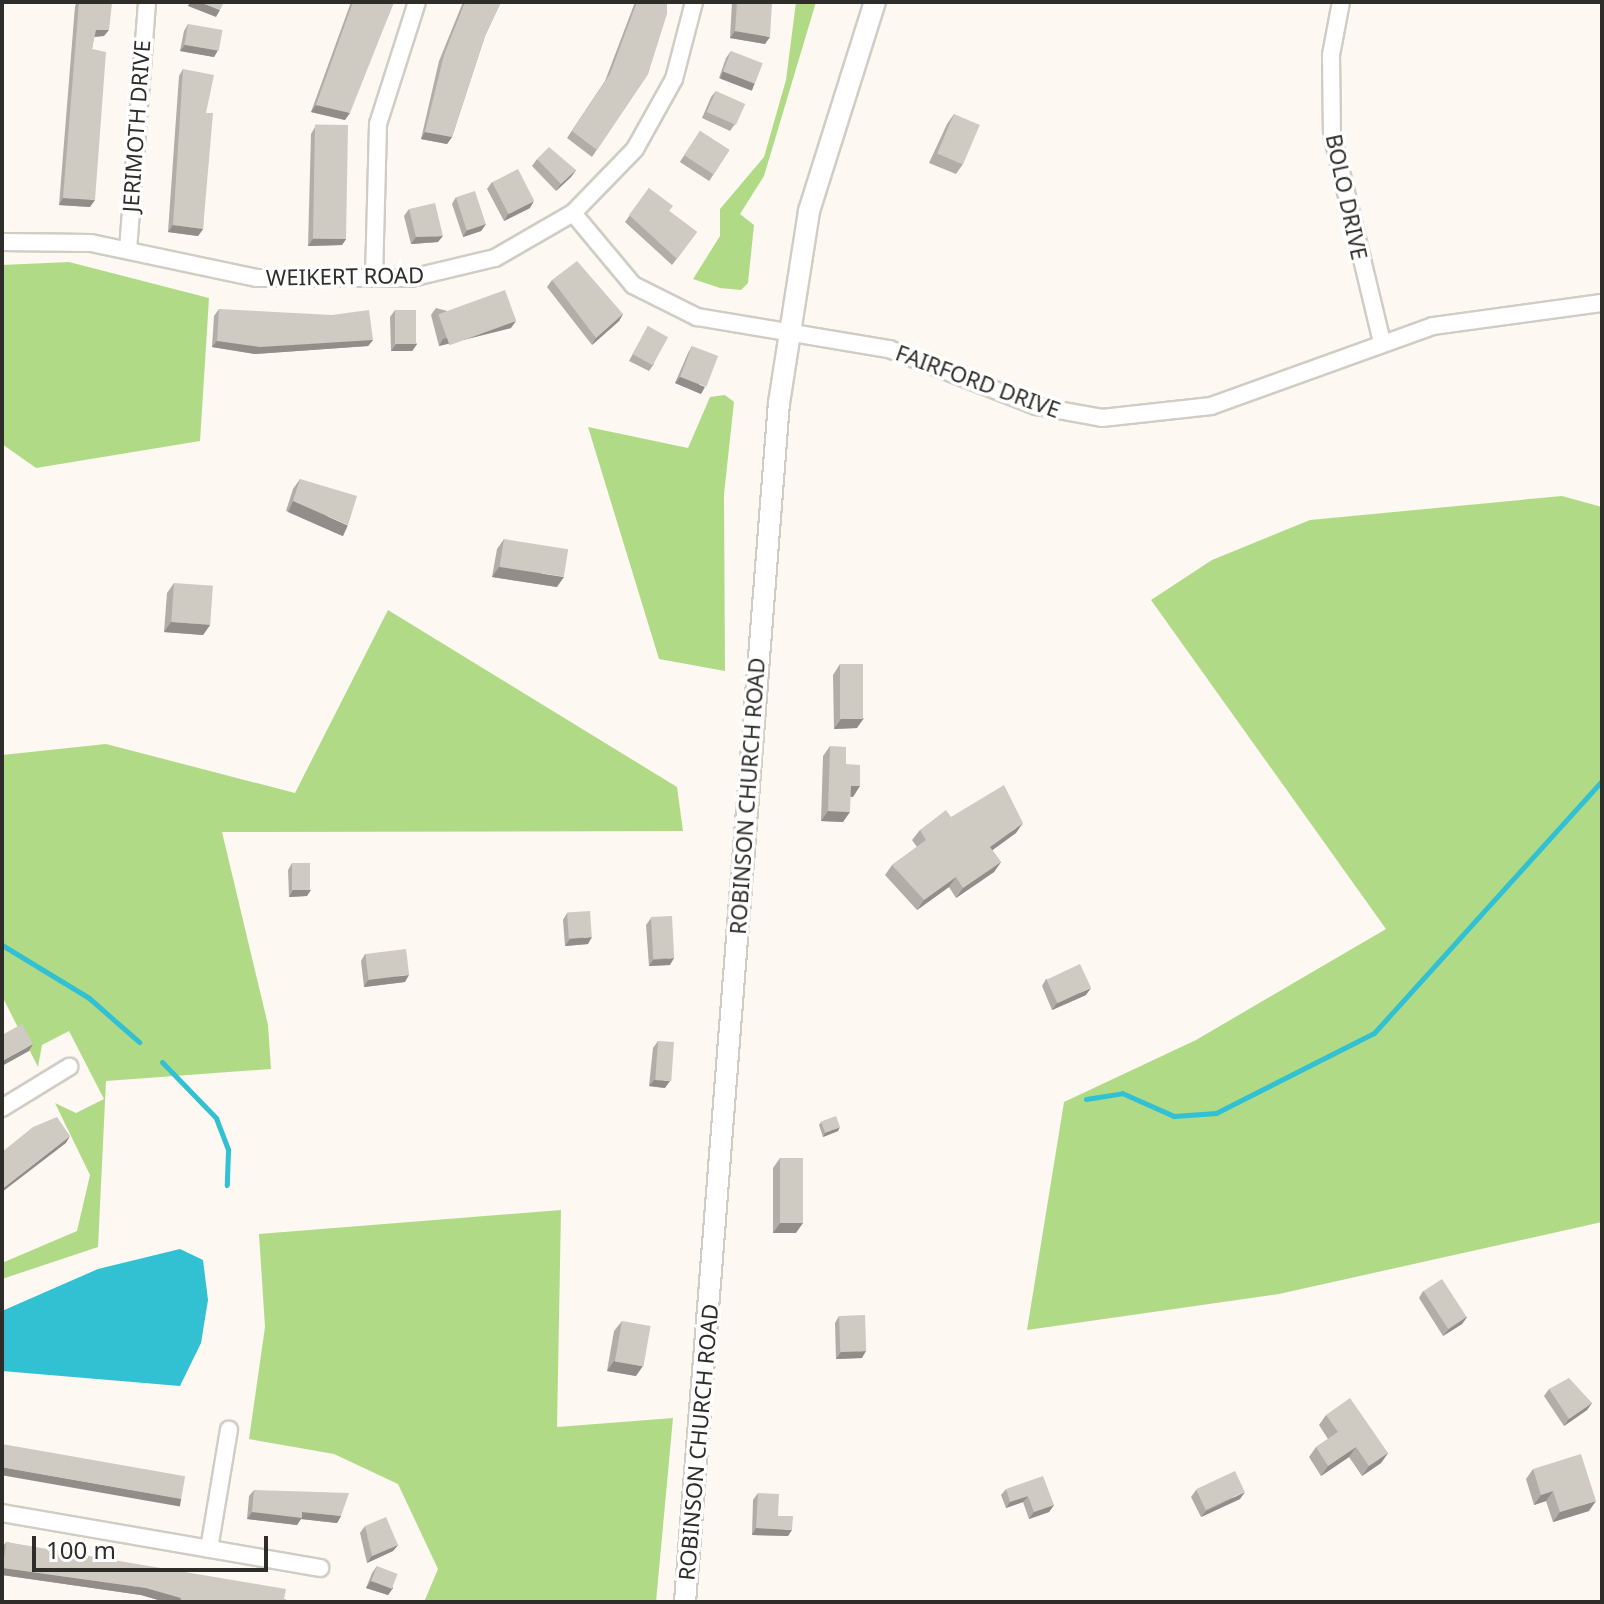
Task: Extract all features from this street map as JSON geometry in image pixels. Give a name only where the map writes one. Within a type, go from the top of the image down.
[{"type":"street","name":"JERIMOTH DRIVE","points":[[128,250],[147,2]]},
{"type":"street","points":[[374,278],[378,124],[417,2]]},
{"type":"street","name":"WEIKERT ROAD","points":[[2,242],[36,238],[128,250],[218,275],[374,278],[453,271],[495,258],[573,213],[657,117],[694,2]]},
{"type":"street","name":"ROBINSON CHURCH ROAD","points":[[685,1602],[788,334],[809,211],[875,2]]},
{"type":"street","name":"BOLO DRIVE","points":[[1341,2],[1330,68],[1332,134],[1382,342]]},
{"type":"street","name":"FAIRFORD DRIVE","points":[[573,213],[615,267],[653,298],[697,317],[889,349],[1036,406],[1124,419],[1211,406],[1382,342],[1455,321],[1602,303]]},
{"type":"street","points":[[2,1108],[69,1067]]},
{"type":"street","points":[[209,1549],[229,1430]]},
{"type":"street","points":[[2,1513],[320,1568]]},
{"type":"green space","points":[[796,2],[816,2],[764,176],[740,214],[754,225],[748,283],[741,290],[720,288],[693,279],[720,236],[720,209],[764,157],[786,80]]},
{"type":"green space","points":[[69,262],[209,298],[200,441],[36,468],[2,444],[2,265]]},
{"type":"green space","points":[[725,395],[734,402],[724,494],[725,671],[659,659],[588,427],[688,448],[710,397]]},
{"type":"green space","points":[[1562,496],[1602,507],[1602,1222],[1279,1294],[1027,1330],[1064,1102],[1196,1040],[1386,929],[1151,600],[1212,560],[1310,520]]},
{"type":"green space","points":[[388,610],[677,787],[683,831],[222,832],[268,1025],[271,1069],[106,1081],[98,1247],[2,1279],[2,1263],[77,1231],[90,1175],[55,1103],[76,1113],[104,1099],[69,1031],[42,1045],[38,1067],[2,996],[2,755],[106,744],[295,793]]},
{"type":"green space","points":[[561,1210],[557,1427],[673,1418],[656,1602],[424,1602],[438,1569],[398,1484],[334,1454],[249,1439],[265,1327],[259,1234]]},
{"type":"water","points":[[180,1249],[203,1260],[208,1300],[201,1343],[180,1386],[2,1371],[2,1311],[98,1269]]},
{"type":"building","points":[[79,2],[112,3],[109,30],[96,30],[92,49],[106,52],[95,200],[63,198]]},
{"type":"building","points":[[200,2],[224,2],[220,10]]},
{"type":"building","points":[[353,2],[394,2],[350,113],[316,105]]},
{"type":"building","points":[[465,2],[501,2],[485,36],[452,137],[425,132],[444,55]]},
{"type":"building","points":[[637,2],[667,2],[667,14],[648,74],[597,150],[572,131],[610,74]]},
{"type":"building","points":[[737,2],[772,2],[770,37],[735,31]]},
{"type":"building","points":[[188,24],[222,30],[219,51],[184,45]]},
{"type":"building","points":[[731,51],[763,63],[755,84],[723,72]]},
{"type":"building","points":[[183,69],[214,75],[206,113],[213,113],[203,229],[173,225]]},
{"type":"building","points":[[716,91],[745,104],[736,125],[707,112]]},
{"type":"building","points":[[954,114],[980,125],[963,165],[937,154]]},
{"type":"building","points":[[315,124],[348,125],[346,239],[313,238]]},
{"type":"building","points":[[700,131],[729,150],[714,174],[684,155]]},
{"type":"building","points":[[549,147],[576,170],[561,184],[537,159]]},
{"type":"building","points":[[518,169],[534,201],[509,214],[492,182]]},
{"type":"building","points":[[649,188],[673,206],[669,211],[697,232],[677,259],[629,215]]},
{"type":"building","points":[[475,191],[486,224],[467,230],[456,197]]},
{"type":"building","points":[[435,203],[443,236],[416,237],[409,209]]},
{"type":"building","points":[[577,261],[623,314],[596,338],[552,280]]},
{"type":"building","points":[[505,290],[516,321],[450,345],[438,314]]},
{"type":"building","points":[[219,309],[332,315],[369,310],[373,340],[260,347],[217,341]]},
{"type":"building","points":[[395,310],[416,310],[416,344],[395,344]]},
{"type":"building","points":[[648,326],[668,337],[653,365],[632,354]]},
{"type":"building","points":[[692,346],[718,356],[706,387],[680,377]]},
{"type":"building","points":[[300,479],[357,496],[348,525],[293,501]]},
{"type":"building","points":[[504,539],[568,549],[564,577],[500,567]]},
{"type":"building","points":[[174,583],[213,586],[210,625],[171,622]]},
{"type":"building","points":[[840,664],[863,664],[863,719],[840,719]]},
{"type":"building","points":[[830,746],[846,747],[846,764],[860,765],[860,786],[851,786],[850,812],[828,811]]},
{"type":"building","points":[[1004,785],[1023,823],[990,847],[1001,862],[963,888],[956,877],[924,900],[892,865],[926,840],[920,830],[946,810],[951,817]]},
{"type":"building","points":[[292,863],[310,863],[310,890],[292,890]]},
{"type":"building","points":[[590,911],[592,937],[569,939],[567,913]]},
{"type":"building","points":[[672,916],[674,958],[653,959],[651,917]]},
{"type":"building","points":[[406,949],[409,975],[368,980],[365,954]]},
{"type":"building","points":[[1080,964],[1091,988],[1057,1003],[1046,980]]},
{"type":"building","points":[[22,1024],[33,1044],[2,1061],[2,1035]]},
{"type":"building","points":[[658,1041],[674,1042],[671,1081],[655,1080]]},
{"type":"building","points":[[836,1116],[840,1127],[825,1133],[821,1121]]},
{"type":"building","points":[[57,1117],[70,1136],[2,1189],[2,1152],[33,1127]]},
{"type":"building","points":[[780,1158],[803,1158],[803,1223],[780,1223]]},
{"type":"building","points":[[1442,1279],[1467,1317],[1448,1329],[1424,1291]]},
{"type":"building","points":[[865,1315],[866,1351],[840,1352],[839,1316]]},
{"type":"building","points":[[622,1321],[651,1326],[643,1366],[615,1361]]},
{"type":"building","points":[[1569,1378],[1592,1403],[1569,1419],[1549,1389]]},
{"type":"building","points":[[1350,1398],[1388,1453],[1369,1466],[1356,1447],[1328,1466],[1316,1447],[1338,1432],[1326,1415]]},
{"type":"building","points":[[2,1444],[185,1476],[181,1499],[2,1467]]},
{"type":"building","points":[[1581,1454],[1596,1501],[1560,1512],[1553,1491],[1541,1495],[1533,1469]]},
{"type":"building","points":[[1235,1471],[1245,1492],[1206,1510],[1196,1489]]},
{"type":"building","points":[[1043,1476],[1054,1505],[1034,1512],[1028,1496],[1010,1502],[1006,1489]]},
{"type":"building","points":[[254,1490],[349,1493],[341,1516],[302,1512],[302,1518],[252,1512]]},
{"type":"building","points":[[758,1493],[779,1494],[778,1516],[793,1516],[792,1530],[756,1528]]},
{"type":"building","points":[[386,1517],[398,1545],[372,1556],[365,1526]]},
{"type":"building","points":[[6,1542],[286,1589],[284,1599],[292,1602],[181,1602],[181,1598],[146,1588],[3,1568]]},
{"type":"building","points":[[377,1566],[398,1574],[392,1589],[371,1581]]},
{"type":"waterway","points":[[1086,1099],[1122,1093],[1174,1116],[1216,1113],[1374,1033],[1602,781]]},
{"type":"waterway","points":[[2,945],[89,998],[139,1042]]},
{"type":"waterway","points":[[162,1062],[216,1118],[228,1150],[227,1185]]}]
